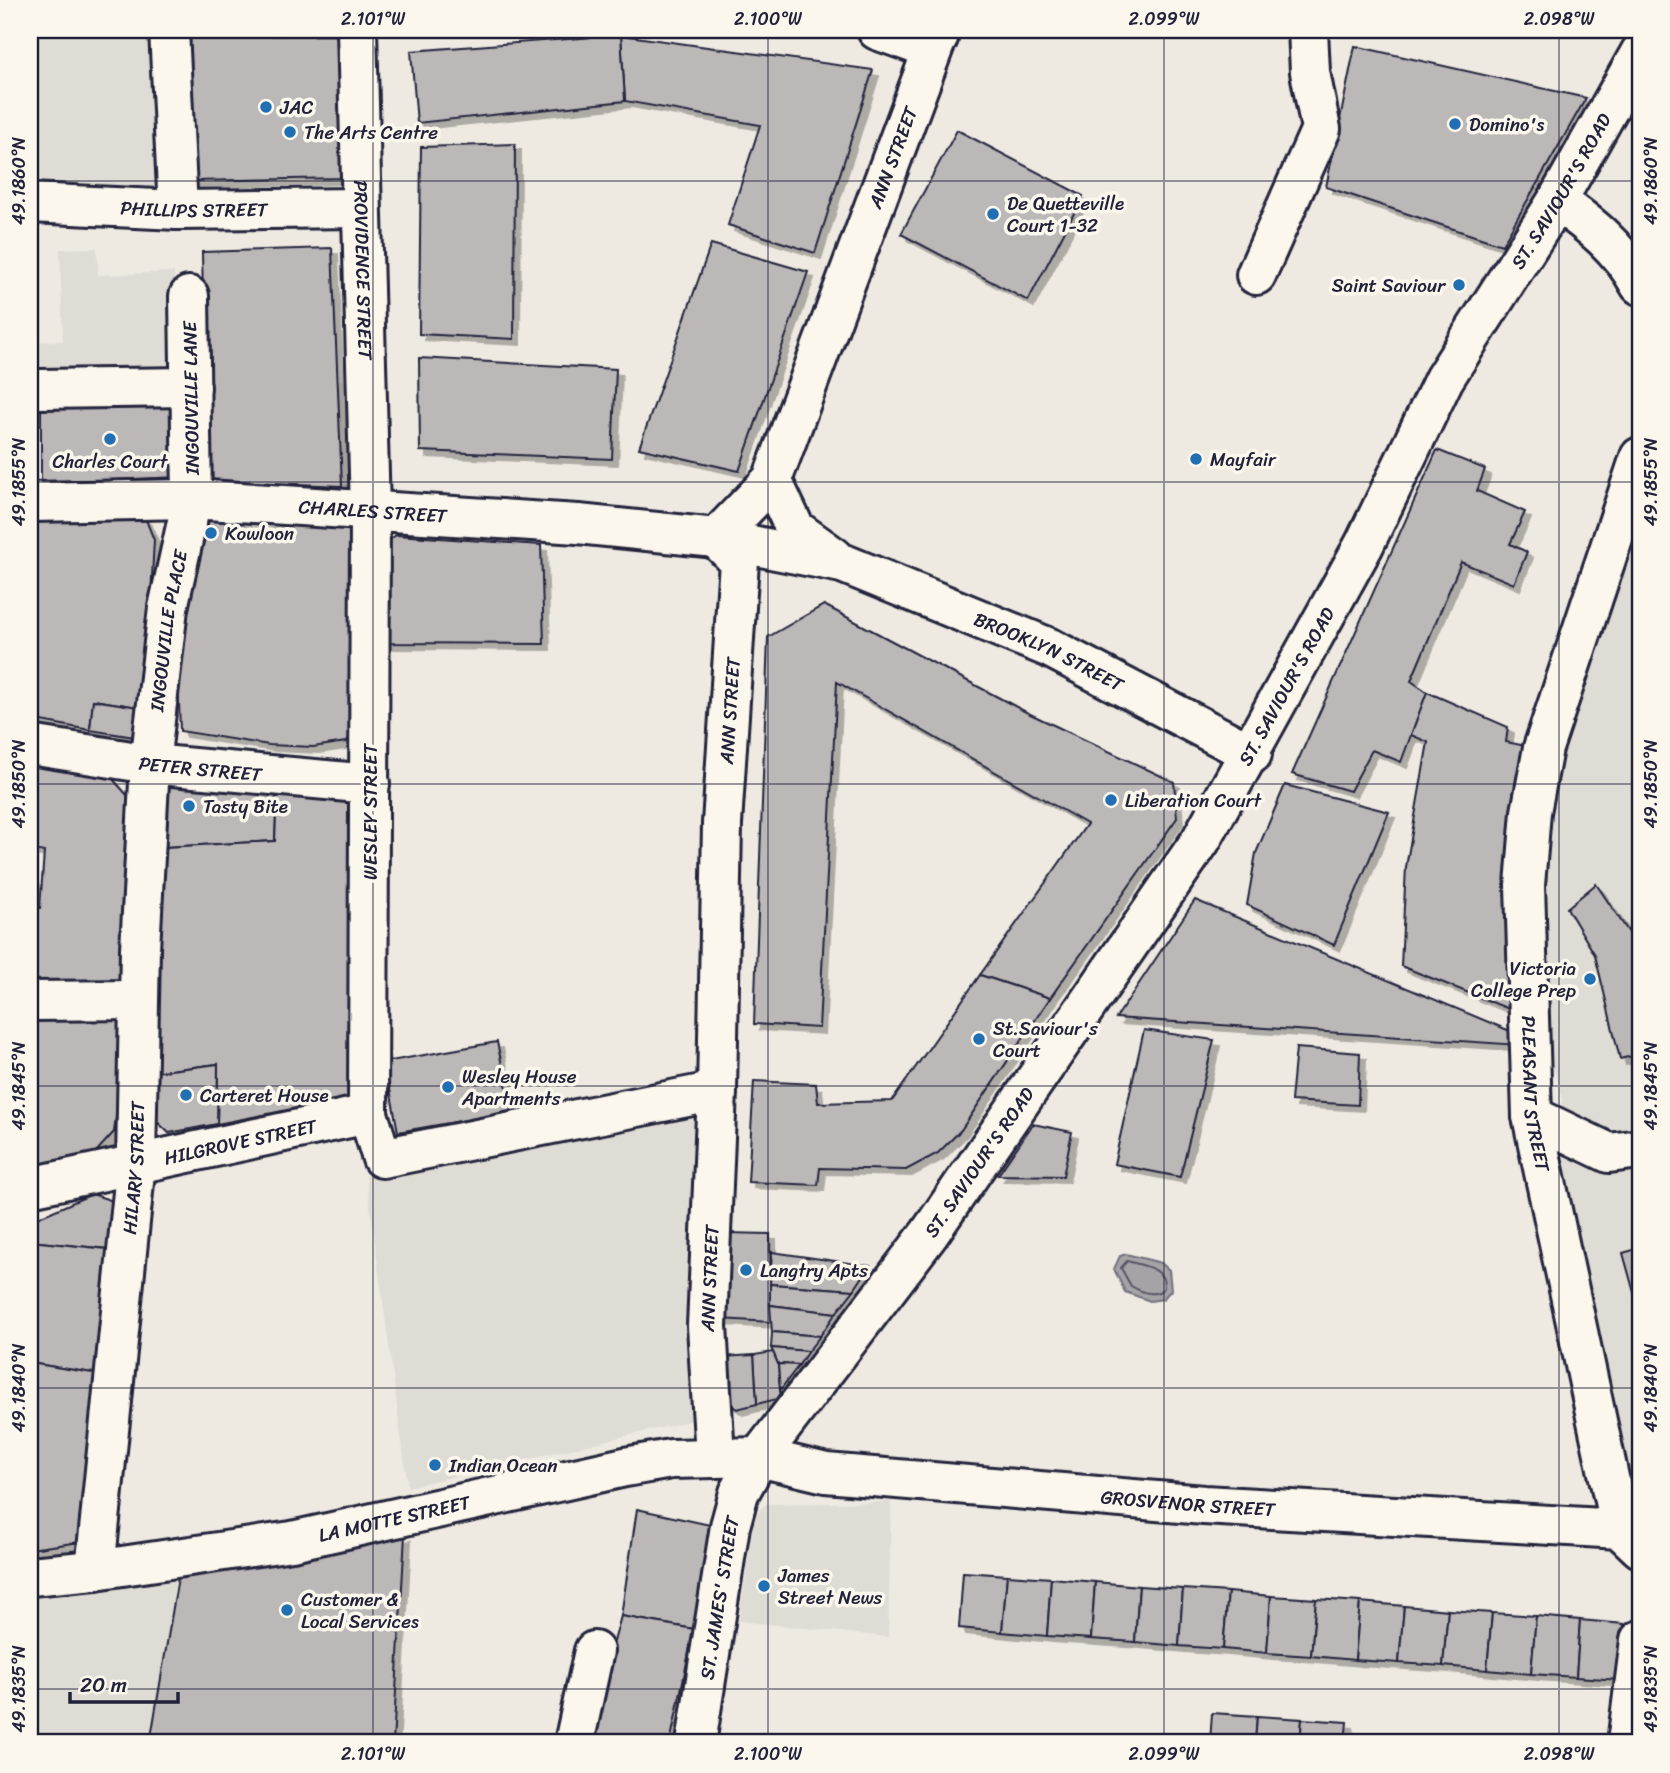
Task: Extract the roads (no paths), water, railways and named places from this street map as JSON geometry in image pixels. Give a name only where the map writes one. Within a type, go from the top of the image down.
[{"type":"street","points":[[169,30],[178,210]]},
{"type":"street","name":"PROVIDENCE STREET","points":[[357,30],[370,511]]},
{"type":"street","points":[[877,30],[916,44],[939,34]]},
{"type":"street","points":[[1256,275],[1321,129],[1310,72],[1308,30]]},
{"type":"street","name":"ANN STREET","points":[[715,1456],[706,1326],[717,1091],[722,824],[720,736],[739,561],[716,538],[772,481],[939,34]]},
{"type":"street","name":"ST. SAVIOUR'S ROAD","points":[[759,1457],[937,1223],[1201,840],[1252,754],[1364,545],[1444,379],[1557,201],[1640,53]]},
{"type":"street","points":[[1557,201],[1598,230],[1625,258],[1640,285]]},
{"type":"street","name":"PHILLIPS STREET","points":[[30,202],[178,210],[361,208]]},
{"type":"street","name":"INGOUVILLE LANE","points":[[190,296],[192,499]]},
{"type":"street","points":[[38,389],[191,387]]},
{"type":"street","name":"PLEASANT STREET","points":[[1630,1539],[1532,1116],[1525,885],[1531,812],[1543,748],[1640,457]]},
{"type":"street","name":"BROOKLYN STREET","points":[[772,481],[795,529],[842,563]]},
{"type":"street","name":"CHARLES STREET","points":[[30,502],[192,499],[578,524],[716,538]]},
{"type":"street","name":"INGOUVILLE PLACE","points":[[150,764],[168,608],[192,499]]},
{"type":"street","name":"WESLEY STREET","points":[[370,511],[370,784],[348,1123],[382,1158],[717,1091]]},
{"type":"street","name":"BROOKLYN STREET","points":[[716,538],[842,563],[1049,648],[1252,754]]},
{"type":"street","name":"PETER STREET","points":[[30,745],[150,764],[370,784]]},
{"type":"street","name":"HILARY STREET","points":[[95,1570],[136,1163],[138,999],[132,948],[150,764]]},
{"type":"street","points":[[30,1000],[138,999]]},
{"type":"street","points":[[1532,1116],[1609,1153],[1640,1149]]},
{"type":"street","name":"HILGROVE STREET","points":[[30,1187],[136,1163],[348,1123]]},
{"type":"street","name":"LA MOTTE STREET","points":[[30,1576],[95,1570],[292,1541],[625,1467],[715,1456],[759,1457]]},
{"type":"street","name":"GROSVENOR STREET","points":[[759,1457],[826,1473],[1630,1539]]},
{"type":"street","name":"ST. JAMES' STREET","points":[[696,1743],[730,1526],[739,1493],[759,1457]]},
{"type":"street","points":[[1627,1743],[1640,1640]]},
{"type":"street","points":[[574,1743],[594,1651]]},
{"type":"water","points":[[1126,1254],[1161,1263],[1169,1270],[1171,1290],[1163,1299],[1150,1301],[1125,1292],[1114,1269],[1120,1256]]},
{"type":"place","name":"JAC","points":[[266,107]]},
{"type":"place","name":"Domino's","points":[[1455,124]]},
{"type":"place","name":"The Arts Centre","points":[[290,132]]},
{"type":"place","name":"De Quetteville Court 1-32","points":[[993,214]]},
{"type":"place","name":"Saint Saviour","points":[[1459,285]]},
{"type":"place","name":"Charles Court","points":[[110,439]]},
{"type":"place","name":"Mayfair","points":[[1196,459]]},
{"type":"place","name":"Kowloon","points":[[211,533]]},
{"type":"place","name":"Liberation Court","points":[[1111,800]]},
{"type":"place","name":"Tasty Bite","points":[[189,806]]},
{"type":"place","name":"Victoria College Prep","points":[[1590,979]]},
{"type":"place","name":"St.Saviour's Court","points":[[979,1039]]},
{"type":"place","name":"Wesley House Apartments","points":[[448,1087]]},
{"type":"place","name":"Carteret House","points":[[186,1095]]},
{"type":"place","name":"Langtry Apts","points":[[746,1270]]},
{"type":"place","name":"Indian Ocean","points":[[435,1465]]},
{"type":"place","name":"James Street News","points":[[764,1586]]},
{"type":"place","name":"Customer & Local Services","points":[[287,1610]]}]
